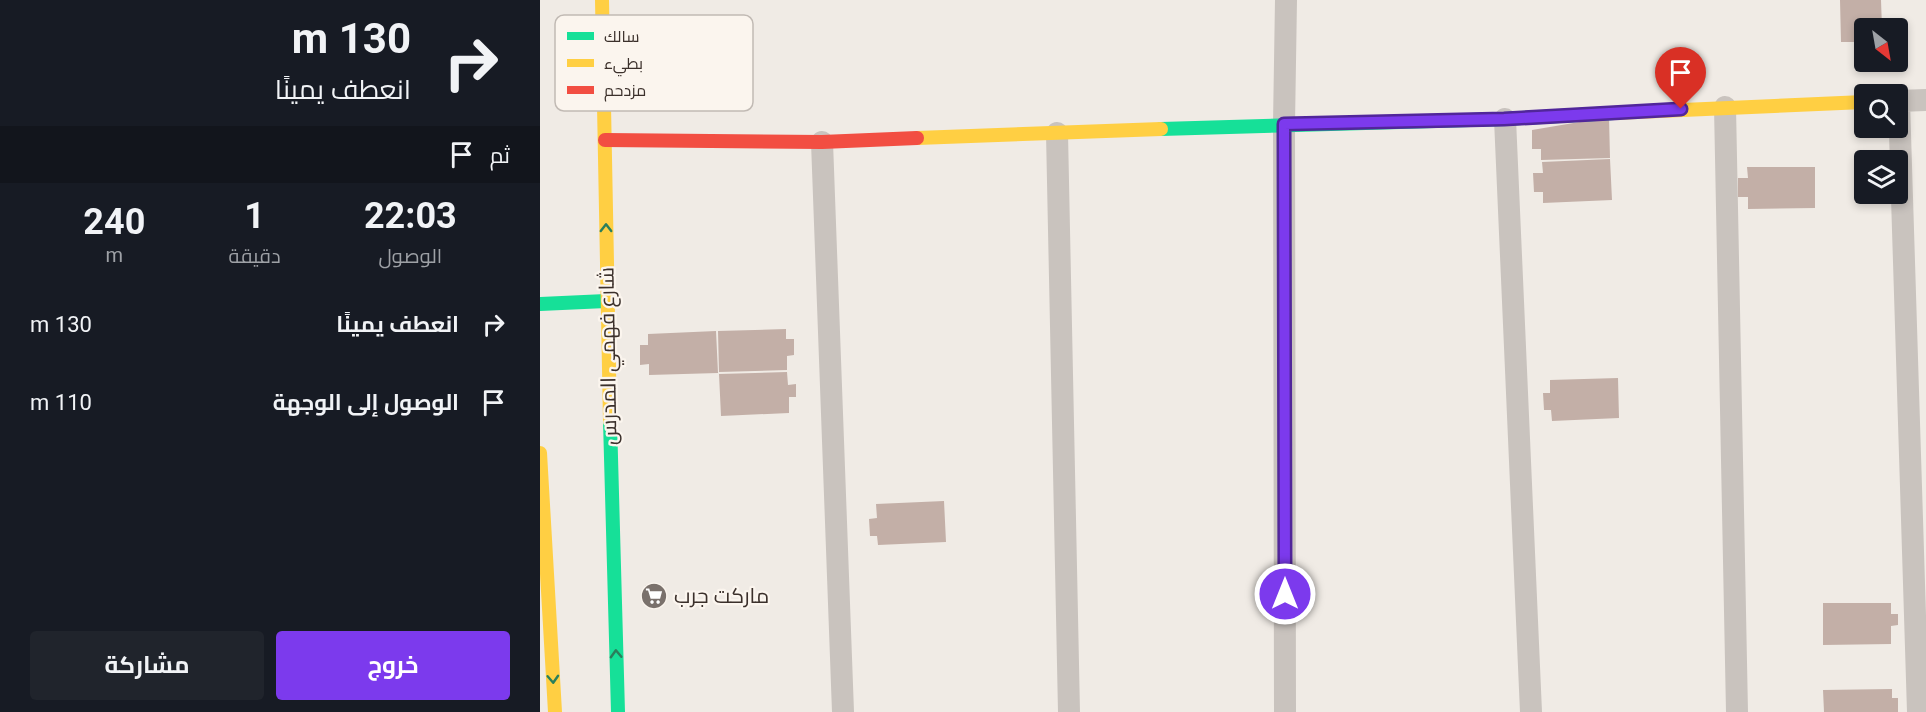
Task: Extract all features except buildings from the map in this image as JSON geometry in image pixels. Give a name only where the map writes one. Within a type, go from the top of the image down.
[{"type":"street","name":"شارع فهمي المدرس","points":[[602,0],[602,15]]},
{"type":"street","points":[[1285,712],[1284,124],[1286,0]]},
{"type":"street","points":[[1908,101],[1926,100]]},
{"type":"street","points":[[605,140],[822,142],[1284,124],[1504,119],[1854,102]]},
{"type":"street","points":[[1725,107],[1737,712]]},
{"type":"street","name":"شارع فهمي المدرس","points":[[604,111],[606,301],[618,712]]},
{"type":"street","points":[[1504,119],[1531,712]]},
{"type":"street","points":[[1057,133],[1069,712]]},
{"type":"street","points":[[1899,138],[1917,712]]},
{"type":"street","points":[[822,142],[843,712]]},
{"type":"street","points":[[540,304],[606,301]]},
{"type":"street","points":[[540,453],[550,711]]},
{"type":"traffic: fast","points":[[1161,129],[1505,119],[1614,113]]},
{"type":"traffic: fast","points":[[540,304],[606,301]]},
{"type":"traffic: fast","points":[[610,421],[618,712]]},
{"type":"traffic: slow","points":[[602,0],[602,15]]},
{"type":"traffic: slow","points":[[1614,113],[1854,102]]},
{"type":"traffic: slow","points":[[604,111],[610,421]]},
{"type":"traffic: slow","points":[[917,138],[1161,129]]},
{"type":"traffic: slow","points":[[540,453],[555,712]]},
{"type":"traffic: jam","points":[[605,140],[822,142],[917,138]]},
{"type":"place","name":"ماركت جرب","points":[[654,596]]},
{"type":"route","points":[[1285,594],[1284,124],[1504,119],[1681,109]]}]
